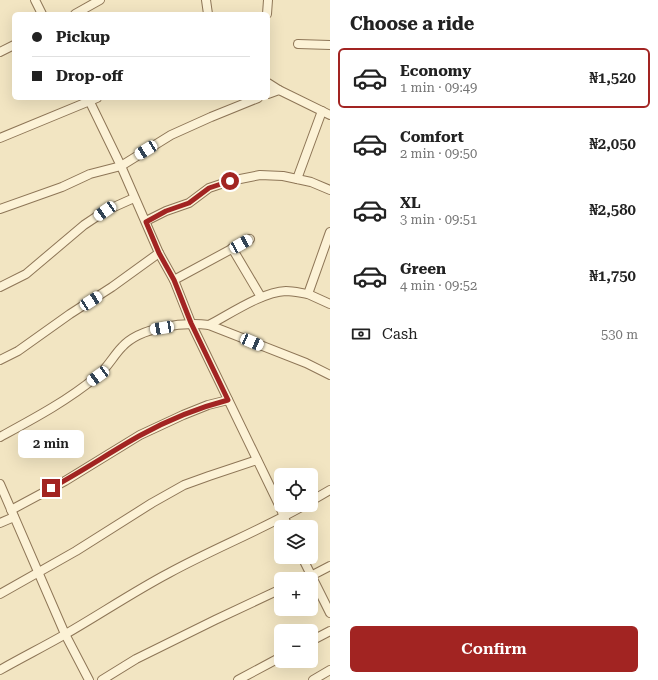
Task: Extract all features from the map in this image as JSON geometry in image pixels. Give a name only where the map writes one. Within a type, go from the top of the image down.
[{"type":"street","points":[[35,0],[41,12]]},
{"type":"street","points":[[79,12],[100,0]]},
{"type":"street","points":[[206,0],[208,12]]},
{"type":"street","points":[[267,12],[268,0]]},
{"type":"street","points":[[298,44],[330,45]]},
{"type":"street","points":[[0,52],[12,46]]},
{"type":"street","points":[[270,84],[330,115]]},
{"type":"street","points":[[270,93],[279,90]]},
{"type":"street","points":[[0,138],[90,100]]},
{"type":"street","points":[[92,100],[134,198],[159,253],[174,280],[191,323],[284,520]]},
{"type":"street","points":[[0,210],[62,187],[90,174],[120,166],[171,135],[211,116],[253,100]]},
{"type":"street","points":[[297,179],[322,111]]},
{"type":"street","points":[[146,222],[166,211],[189,203],[209,188],[260,174],[283,176],[311,182],[330,190]]},
{"type":"street","points":[[0,287],[26,274],[84,225],[105,211],[134,198]]},
{"type":"street","points":[[308,294],[330,232]]},
{"type":"street","points":[[174,280],[250,238]]},
{"type":"street","points":[[232,248],[261,297]]},
{"type":"street","points":[[0,360],[18,351],[159,253]]},
{"type":"street","points":[[208,325],[261,297],[286,291],[308,294],[330,304]]},
{"type":"street","points":[[0,437],[64,401],[98,376],[123,346],[133,337],[147,331],[191,323],[208,325],[330,375]]},
{"type":"street","points":[[0,523],[13,513],[140,436],[183,415],[208,405],[228,400]]},
{"type":"street","points":[[0,594],[114,528],[152,503],[184,485],[257,460]]},
{"type":"street","points":[[0,484],[65,634],[89,680]]},
{"type":"street","points":[[318,497],[330,490]]},
{"type":"street","points":[[0,670],[169,573],[292,512]]},
{"type":"street","points":[[318,573],[330,566]]},
{"type":"street","points":[[102,680],[136,659],[274,592]]},
{"type":"street","points":[[318,594],[330,613]]},
{"type":"street","points":[[318,637],[330,631]]},
{"type":"street","points":[[238,680],[274,661]]},
{"type":"street","points":[[313,680],[330,670]]},
{"type":"route","points":[[51,488],[140,436],[183,415],[208,405],[228,400],[191,323],[174,280],[159,253],[146,222],[166,211],[189,203],[209,188],[230,181]]}]
